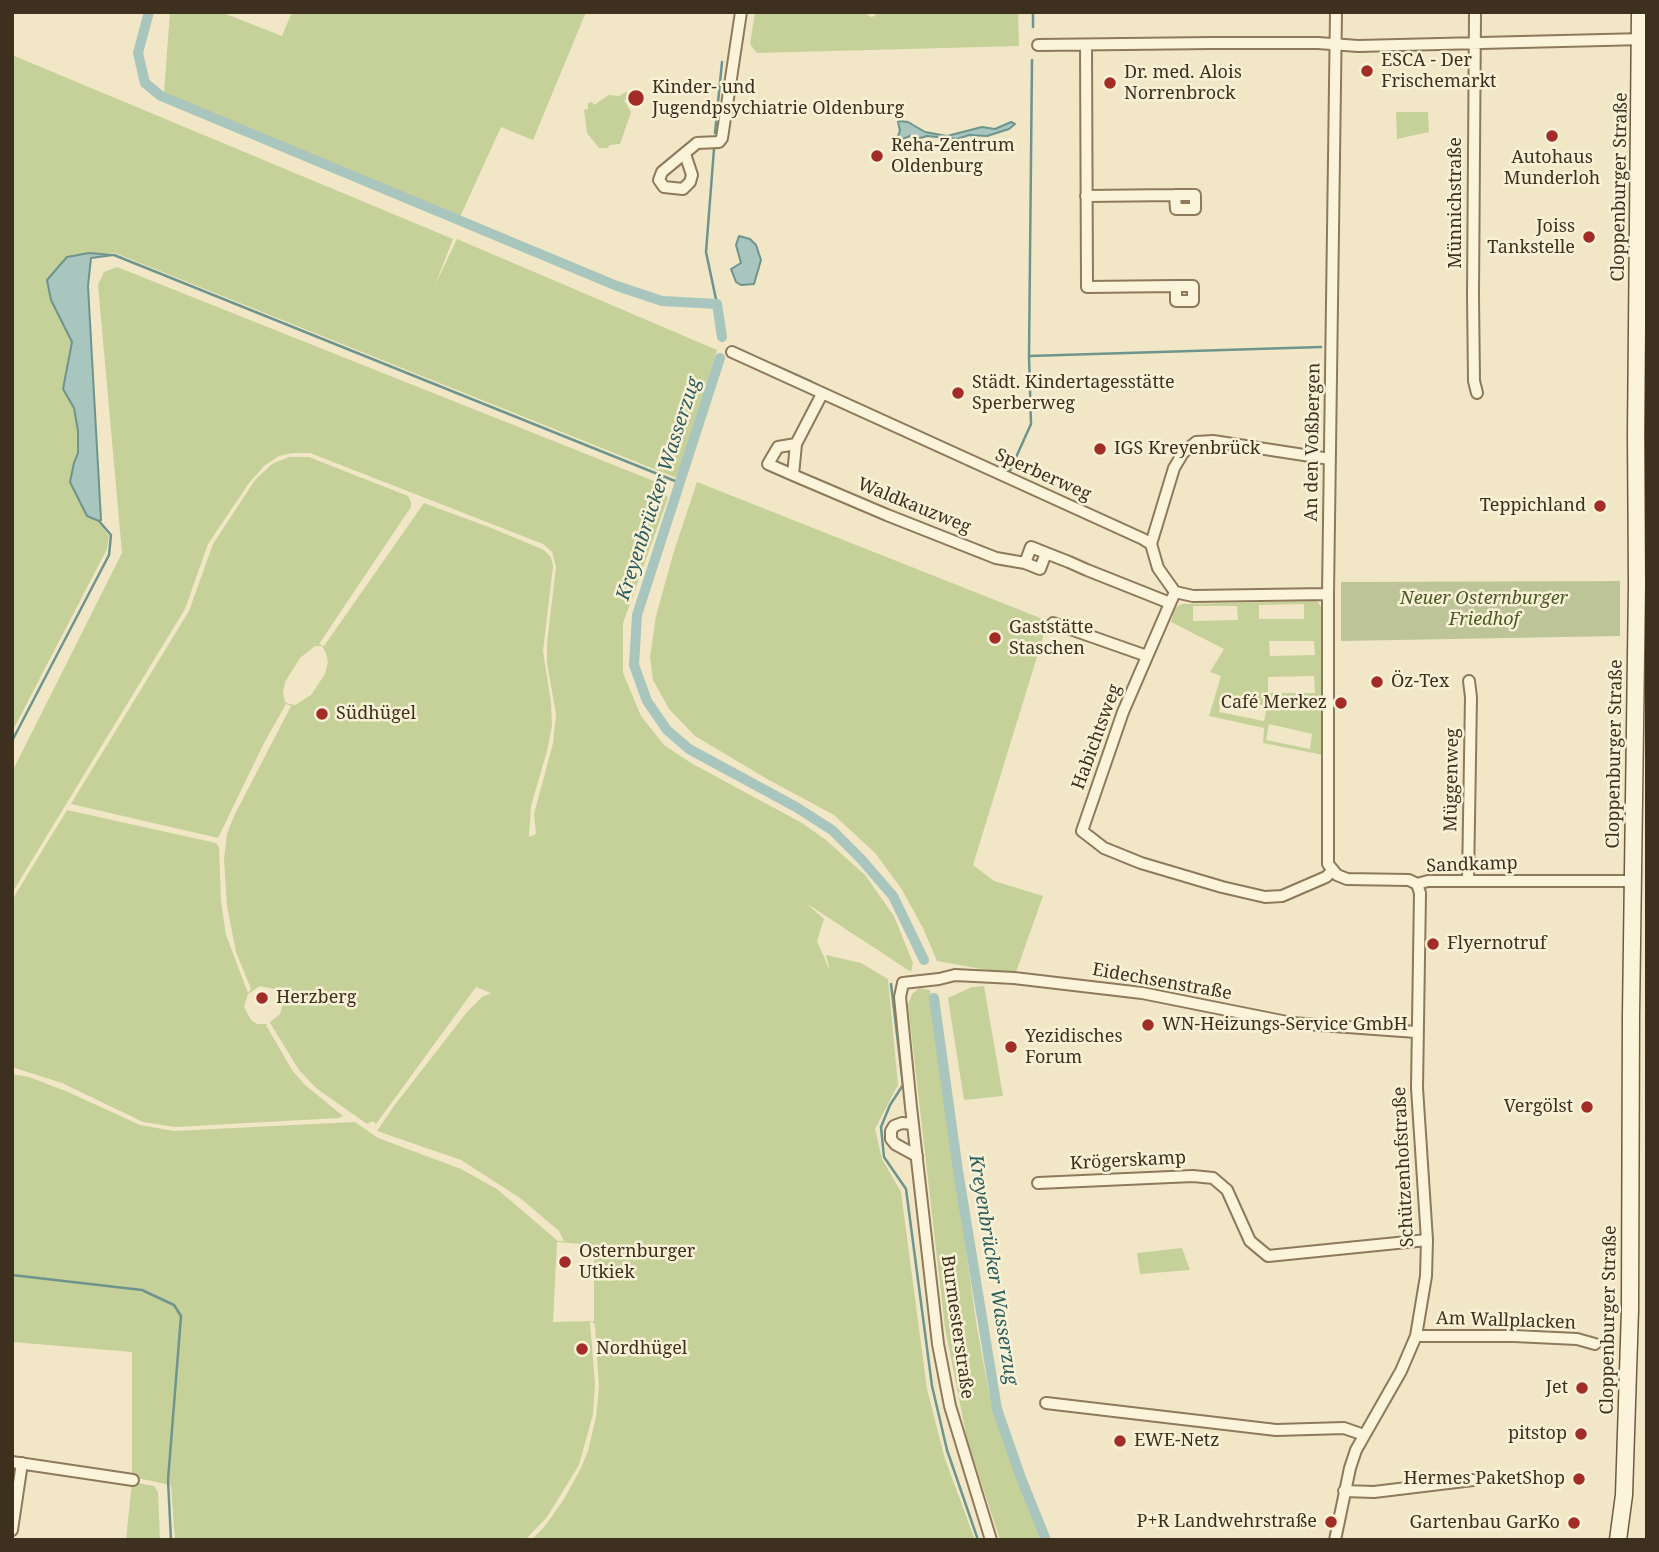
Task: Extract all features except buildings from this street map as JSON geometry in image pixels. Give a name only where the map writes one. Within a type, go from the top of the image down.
[{"type":"main road","name":"Cloppenburger Straße","points":[[1618,1540],[1624,1495],[1630,1310],[1630,1015],[1640,881],[1643,39],[1640,12]]},
{"type":"main road","name":"Cloppenburger Straße","points":[[1624,1495],[1628,1540]]},
{"type":"street","points":[[685,154],[697,143],[719,142],[722,138],[741,12]]},
{"type":"street","name":"An den Voßbergen","points":[[1332,871],[1327,855],[1328,594],[1336,12]]},
{"type":"street","name":"Münnichstraße","points":[[1475,12],[1473,296],[1474,381],[1477,393]]},
{"type":"street","points":[[1038,45],[1212,43],[1358,46],[1643,39]]},
{"type":"street","points":[[1086,45],[1087,287],[1176,286]]},
{"type":"street","points":[[1086,196],[1175,195]]},
{"type":"street","name":"Sperberweg","points":[[732,352],[1151,544]]},
{"type":"street","name":"Waldkauzweg","points":[[793,475],[796,444],[822,394]]},
{"type":"street","points":[[1173,598],[1151,544],[1174,468],[1183,453],[1196,442],[1213,441],[1330,459]]},
{"type":"street","name":"Waldkauzweg","points":[[796,444],[778,447],[768,464],[996,558],[1024,563]]},
{"type":"street","points":[[1046,553],[1040,569],[1024,563],[1031,547],[1173,598],[1328,594]]},
{"type":"street","name":"Habichtsweg","points":[[1173,598],[1123,712],[1082,831],[1104,848],[1141,863],[1254,895],[1282,896],[1326,877],[1332,871]]},
{"type":"street","points":[[1053,622],[1147,656]]},
{"type":"street","name":"Müggenweg","points":[[1468,881],[1469,681]]},
{"type":"street","name":"Sandkamp","points":[[1332,871],[1347,879],[1409,880],[1417,884],[1428,881],[1640,881]]},
{"type":"street","name":"Schützenhofstraße","points":[[1335,1540],[1350,1468],[1364,1435],[1401,1371],[1416,1336],[1426,1276],[1427,1240],[1418,1117],[1416,1031],[1420,893],[1417,884]]},
{"type":"street","name":"Eidechsenstraße","points":[[903,983],[955,975],[1014,978],[1142,993],[1292,1023],[1416,1031]]},
{"type":"street","name":"Burmesterstraße","points":[[903,983],[900,997],[938,1344],[950,1406],[991,1540]]},
{"type":"street","points":[[913,1124],[902,1123],[894,1126],[891,1139],[917,1156]]},
{"type":"street","name":"Krögerskamp","points":[[1038,1183],[1194,1176],[1213,1178],[1227,1191],[1250,1241],[1268,1256],[1427,1240]]},
{"type":"street","name":"Am Wallplacken","points":[[1416,1336],[1577,1339],[1595,1344]]},
{"type":"street","points":[[1046,1403],[1276,1430],[1344,1428],[1364,1435]]},
{"type":"street","points":[[12,1530],[17,1463],[133,1480]]},
{"type":"street","points":[[1344,1491],[1374,1493],[1473,1480]]},
{"type":"green space","points":[[170,12],[221,12],[282,36],[292,12],[586,12],[533,140],[501,127],[460,217],[164,93]]},
{"type":"green space","points":[[755,12],[864,12],[871,17],[875,16],[875,12],[1018,12],[1019,46],[757,53],[750,44]]},
{"type":"green space","points":[[12,55],[453,239],[435,285],[457,239],[717,350],[679,479],[115,253],[89,253],[67,257],[51,300],[72,342],[64,389],[74,408],[78,431],[78,453],[74,463],[87,516],[98,521],[109,536],[107,549],[12,732]]},
{"type":"green space","points":[[626,92],[633,95],[632,99],[624,100],[631,112],[620,144],[599,148],[587,133],[584,110],[588,109],[588,103],[592,102],[594,105],[609,95],[619,96]]},
{"type":"green space","points":[[1396,112],[1428,112],[1429,132],[1397,139]]},
{"type":"green space","points":[[117,267],[659,483],[668,498],[623,623],[623,673],[641,716],[664,745],[691,763],[802,823],[826,840],[865,875],[894,916],[913,963],[911,972],[806,903],[824,919],[817,941],[830,971],[826,955],[861,963],[888,979],[898,1085],[875,1129],[882,1159],[901,1192],[927,1389],[945,1459],[975,1540],[531,1540],[545,1526],[564,1499],[588,1451],[599,1388],[595,1326],[590,1322],[595,1384],[593,1414],[579,1465],[547,1517],[525,1540],[175,1540],[171,1485],[132,1477],[132,1352],[12,1342],[12,1074],[29,1077],[68,1092],[140,1125],[174,1131],[355,1122],[378,1138],[461,1169],[497,1189],[558,1241],[564,1241],[559,1231],[520,1198],[461,1160],[377,1131],[467,1012],[482,997],[491,993],[476,987],[376,1124],[373,1121],[367,1124],[316,1088],[299,1070],[270,1023],[268,1024],[266,1025],[292,1070],[305,1085],[343,1116],[175,1127],[143,1122],[62,1083],[12,1067],[12,900],[67,810],[216,843],[219,847],[221,901],[226,935],[248,993],[251,989],[236,952],[227,906],[224,859],[227,834],[291,706],[286,704],[264,743],[218,838],[71,804],[68,808],[189,611],[213,544],[255,480],[272,464],[289,457],[309,457],[408,496],[411,502],[411,507],[319,644],[324,646],[424,503],[544,550],[551,557],[553,566],[543,651],[552,726],[531,806],[529,837],[536,834],[534,814],[553,743],[556,714],[547,663],[556,567],[552,552],[543,544],[310,453],[279,456],[264,466],[249,483],[208,544],[185,609],[12,893],[12,772],[122,553],[98,285],[104,272]],"holes":[[[315,646],[322,646],[328,662],[325,674],[311,695],[295,705],[289,704],[285,702],[283,693],[285,682],[300,658]],[[260,986],[274,989],[283,1003],[280,1014],[268,1024],[257,1024],[251,1020],[244,1007],[248,994]],[[557,1242],[594,1245],[594,1321],[553,1322]]]},
{"type":"green space","points":[[697,482],[1048,621],[973,865],[994,881],[1043,896],[1015,975],[937,961],[901,888],[875,853],[834,815],[695,736],[669,709],[653,680],[650,657],[656,616]]},
{"type":"green space","name":"Neuer Osternburger Friedhof","points":[[1620,581],[1620,636],[1341,641],[1341,582]]},
{"type":"green space","points":[[1317,601],[1322,608],[1323,755],[1263,743],[1264,728],[1209,716],[1221,676],[1210,672],[1224,649],[1171,622],[1175,608],[1182,604]],"holes":[[[1304,604],[1304,619],[1259,619],[1259,605]],[[1193,606],[1237,606],[1238,620],[1193,621]],[[1269,641],[1314,641],[1315,655],[1270,656]],[[1314,676],[1315,693],[1268,693],[1268,677]],[[1222,696],[1267,706],[1264,721],[1219,712]],[[1269,724],[1312,734],[1310,749],[1266,740]]]},
{"type":"green space","points":[[984,986],[1003,1096],[964,1100],[948,998],[972,987]]},
{"type":"green space","points":[[919,988],[930,990],[977,1328],[991,1403],[1014,1471],[1043,1540],[1000,1540],[967,1439],[945,1328],[908,1005],[912,994]]},
{"type":"green space","points":[[1182,1248],[1190,1270],[1140,1274],[1137,1253]]},
{"type":"green space","points":[[132,1482],[154,1486],[158,1492],[160,1540],[126,1540]]},
{"type":"water","points":[[899,121],[908,122],[925,132],[947,136],[982,127],[995,129],[1011,122],[1015,124],[1009,129],[987,136],[969,135],[957,139],[927,136],[913,140],[910,136],[900,140],[897,138],[900,131]]},
{"type":"water","points":[[739,236],[750,239],[756,245],[761,260],[754,284],[741,285],[736,282],[731,269],[741,263],[736,245]]},
{"type":"water","points":[[89,253],[114,255],[91,258],[88,286],[99,521],[87,516],[70,482],[78,453],[78,431],[74,408],[63,389],[72,342],[51,300],[47,280],[67,257]]},
{"type":"waterway","name":"Kreyenbrücker Wasserzug","points":[[149,12],[138,53],[145,83],[161,96],[617,286],[662,301],[717,304],[722,337]]},
{"type":"waterway","points":[[1033,12],[1033,27]]},
{"type":"waterway","points":[[1029,356],[1032,60]]},
{"type":"waterway","points":[[715,133],[722,62]]},
{"type":"waterway","points":[[714,149],[706,252],[717,304]]},
{"type":"waterway","points":[[114,255],[680,483]]},
{"type":"waterway","points":[[1008,475],[1031,424],[1029,356],[1321,347]]},
{"type":"waterway","name":"Kreyenbrücker Wasserzug","points":[[720,358],[637,615],[634,665],[647,701],[667,730],[689,749],[796,807],[832,830],[861,859],[893,896],[924,960]]},
{"type":"waterway","points":[[774,365],[812,382]]},
{"type":"waterway","points":[[12,741],[109,555],[111,535],[99,521]]},
{"type":"waterway","points":[[891,984],[903,1085],[890,1105],[881,1127],[884,1157],[906,1189],[932,1386],[947,1450],[978,1540]]},
{"type":"waterway","name":"Kreyenbrücker Wasserzug","points":[[934,998],[958,1171],[997,1409],[1046,1540]]},
{"type":"waterway","points":[[12,1275],[142,1290],[174,1305],[181,1316],[168,1480],[171,1540]]},
{"type":"place","name":"ESCA - Der Frischemarkt","points":[[1367,71]]},
{"type":"place","name":"Dr. med. Alois Norrenbrock","points":[[1110,83]]},
{"type":"place","name":"Kinder- und Jugendpsychiatrie Oldenburg","points":[[636,98]]},
{"type":"place","name":"Autohaus Munderloh","points":[[1552,136]]},
{"type":"place","name":"Reha-Zentrum Oldenburg","points":[[877,156]]},
{"type":"place","name":"Joiss Tankstelle","points":[[1589,237]]},
{"type":"place","name":"Städt. Kindertagesstätte Sperberweg","points":[[958,393]]},
{"type":"place","name":"IGS Kreyenbrück","points":[[1100,449]]},
{"type":"place","name":"Teppichland","points":[[1600,506]]},
{"type":"place","name":"Gaststätte Staschen","points":[[995,638]]},
{"type":"place","name":"Öz-Tex","points":[[1377,682]]},
{"type":"place","name":"Café Merkez","points":[[1341,703]]},
{"type":"place","name":"Südhügel","points":[[322,714]]},
{"type":"place","name":"Flyernotruf","points":[[1433,944]]},
{"type":"place","name":"Herzberg","points":[[262,998]]},
{"type":"place","name":"WN-Heizungs-Service GmbH","points":[[1148,1025]]},
{"type":"place","name":"Yezidisches Forum","points":[[1011,1047]]},
{"type":"place","name":"Vergölst","points":[[1587,1107]]},
{"type":"place","name":"Osternburger Utkiek","points":[[565,1262]]},
{"type":"place","name":"Nordhügel","points":[[582,1349]]},
{"type":"place","name":"Jet","points":[[1582,1388]]},
{"type":"place","name":"pitstop","points":[[1581,1434]]},
{"type":"place","name":"EWE-Netz","points":[[1120,1441]]},
{"type":"place","name":"Hermes PaketShop","points":[[1579,1479]]},
{"type":"place","name":"P+R Landwehrstraße","points":[[1331,1522]]},
{"type":"place","name":"Gartenbau GarKo","points":[[1574,1523]]}]
